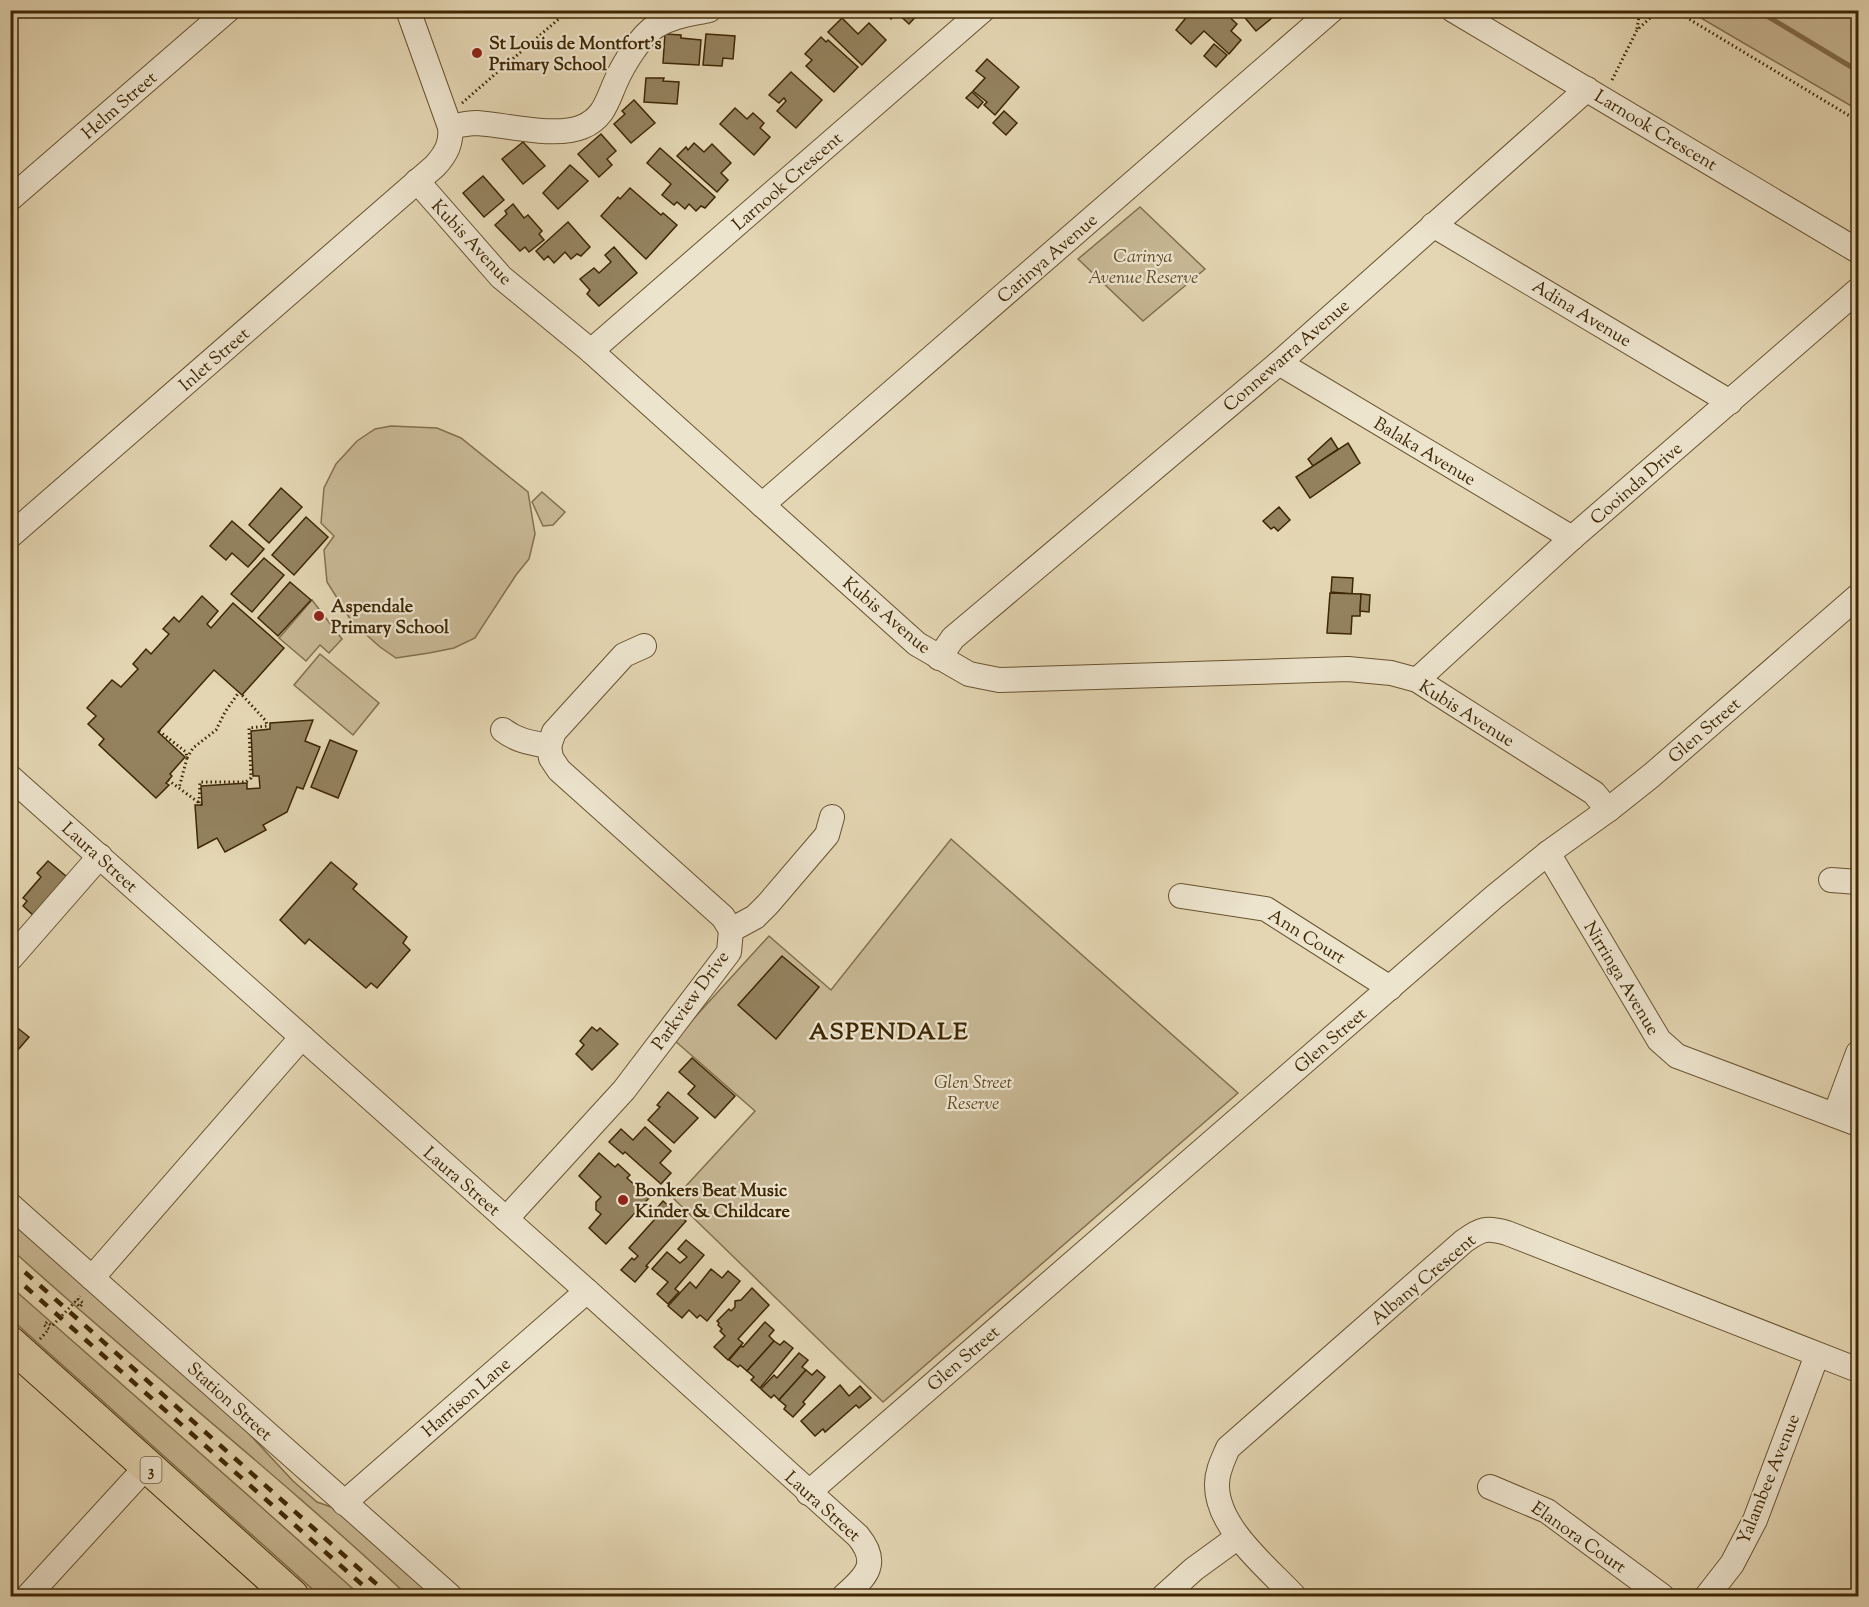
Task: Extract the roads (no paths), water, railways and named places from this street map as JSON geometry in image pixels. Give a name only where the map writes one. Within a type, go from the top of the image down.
[{"type":"highway","name":"3","points":[[18,1349],[292,1596]]},
{"type":"street","name":"Helm Street","points":[[10,199],[228,10]]},
{"type":"street","points":[[408,10],[448,129],[474,123],[499,127],[571,130],[593,121],[605,110],[623,68],[653,28],[673,18],[709,10]]},
{"type":"street","name":"Larnook Crescent","points":[[591,351],[983,10]]},
{"type":"street","name":"Carinya Avenue","points":[[762,505],[1332,10]]},
{"type":"street","name":"Larnook Crescent","points":[[1453,10],[1858,250]]},
{"type":"street","name":"Connewarra Avenue","points":[[939,658],[953,638],[1279,363],[1587,89]]},
{"type":"street","name":"Inlet Street","points":[[10,536],[417,182],[440,160],[448,129]]},
{"type":"street","name":"Kubis Avenue","points":[[417,182],[501,277],[591,351],[916,644],[963,671],[999,680],[1348,669],[1391,673],[1417,680],[1594,793],[1608,810]]},
{"type":"street","name":"Adina Avenue","points":[[1433,225],[1730,402]]},
{"type":"street","name":"Cooinda Drive","points":[[1417,680],[1572,538],[1858,290]]},
{"type":"street","name":"Balaka Avenue","points":[[1279,363],[1572,538]]},
{"type":"street","name":"Glen Street","points":[[808,1492],[1548,853],[1608,810],[1698,736],[1858,596]]},
{"type":"street","name":"Connewarra Avenue","points":[[963,671],[967,643],[981,616]]},
{"type":"street","points":[[503,730],[529,743],[549,746],[554,732],[624,655],[644,646]]},
{"type":"street","name":"Parkview Drive","points":[[506,1219],[624,1090],[729,952],[731,930],[723,917],[560,770],[551,758],[549,746]]},
{"type":"street","name":"Laura Street","points":[[10,777],[587,1291],[858,1536],[867,1547],[870,1558],[866,1573],[851,1594]]},
{"type":"street","points":[[731,930],[755,917],[768,904],[827,834],[832,817]]},
{"type":"street","name":"Nirringa Avenue","points":[[1548,853],[1659,1040],[1667,1049],[1677,1056],[1858,1124]]},
{"type":"street","points":[[10,959],[100,856]]},
{"type":"street","points":[[1831,880],[1858,882]]},
{"type":"street","name":"Ann Court","points":[[1181,896],[1266,909],[1390,988]]},
{"type":"street","points":[[88,1275],[302,1037]]},
{"type":"street","points":[[1835,1115],[1858,1053]]},
{"type":"street","name":"Station Street","points":[[10,1204],[450,1596]]},
{"type":"street","name":"Albany Crescent","points":[[1233,1529],[1219,1500],[1217,1484],[1220,1466],[1228,1448],[1478,1231],[1491,1229],[1507,1233],[1858,1370]]},
{"type":"street","name":"Harrison Lane","points":[[344,1503],[587,1291]]},
{"type":"street","name":"Yalambee Avenue","points":[[1707,1596],[1732,1564],[1755,1520],[1817,1355]]},
{"type":"street","points":[[28,1596],[147,1466]]},
{"type":"street","name":"Elanora Court","points":[[1490,1487],[1547,1511],[1662,1596]]},
{"type":"street","points":[[1164,1596],[1233,1529],[1294,1596]]},
{"type":"waterway","points":[[1757,10],[1858,71]]},
{"type":"railway","points":[[10,1259],[390,1596]]},
{"type":"railway","points":[[10,1273],[375,1596]]},
{"type":"place","name":"St Louis de Montfort's Primary School","points":[[477,53]]},
{"type":"place","name":"Aspendale Primary School","points":[[319,616]]},
{"type":"place","name":"Bonkers Beat Music Kinder & Childcare","points":[[623,1200]]},
{"type":"district","name":"ASPENDALE","points":[[889,1031]]},
{"type":"park label","name":"Carinya Avenue Reserve","points":[[1143,266]]},
{"type":"park label","name":"Glen Street Reserve","points":[[973,1092]]}]
